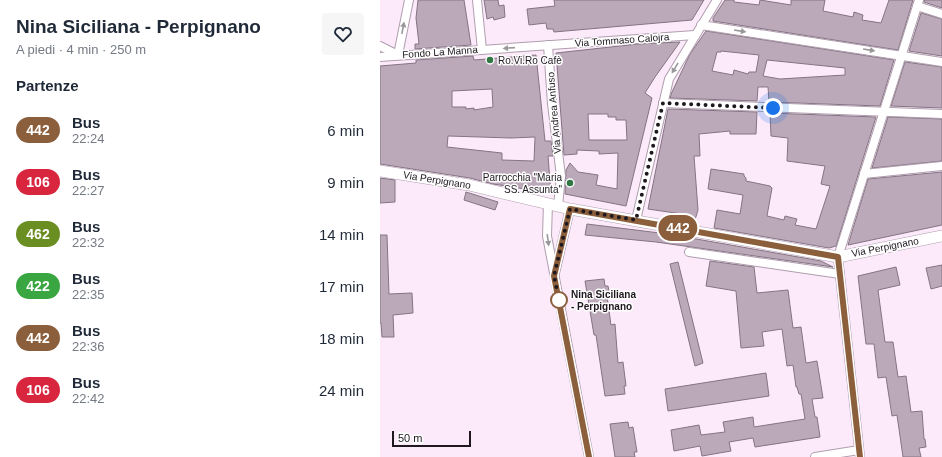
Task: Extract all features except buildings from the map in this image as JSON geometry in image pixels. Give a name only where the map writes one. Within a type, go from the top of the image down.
[{"type":"street","points":[[380,46],[398,55],[409,0]]},
{"type":"street","points":[[477,0],[482,50]]},
{"type":"street","points":[[636,220],[669,79],[717,0]]},
{"type":"street","points":[[814,457],[860,454],[838,257],[918,3],[942,14]]},
{"type":"street","points":[[702,25],[942,62]]},
{"type":"street","name":"Via Tommaso Calojra","points":[[548,45],[696,35]]},
{"type":"street","name":"Fondo La Manna","points":[[380,57],[548,45]]},
{"type":"street","name":"Via Andrea Anfuso","points":[[548,45],[552,104],[561,176],[553,205],[547,236],[589,457]]},
{"type":"street","points":[[663,103],[942,114]]},
{"type":"street","points":[[864,174],[942,166]]},
{"type":"street","name":"Via Perpignano","points":[[380,171],[469,185],[570,209],[838,257],[942,236]]},
{"type":"street","points":[[554,276],[570,209]]},
{"type":"street","points":[[689,252],[840,274]]},
{"type":"bus line","name":"442","points":[[589,457],[554,276],[570,209],[838,257],[860,457]]},
{"type":"place","name":"Ro.Vi.Ro Cafè","points":[[490,60]]},
{"type":"place","name":"Parrocchia \"Maria SS. Assunta\"","points":[[570,183]]},
{"type":"place","name":"Nina Siciliana - Perpignano","points":[[559,300]]},
{"type":"route","points":[[559,300],[560,304],[554,276],[570,209],[636,220],[663,103],[773,108]]}]
